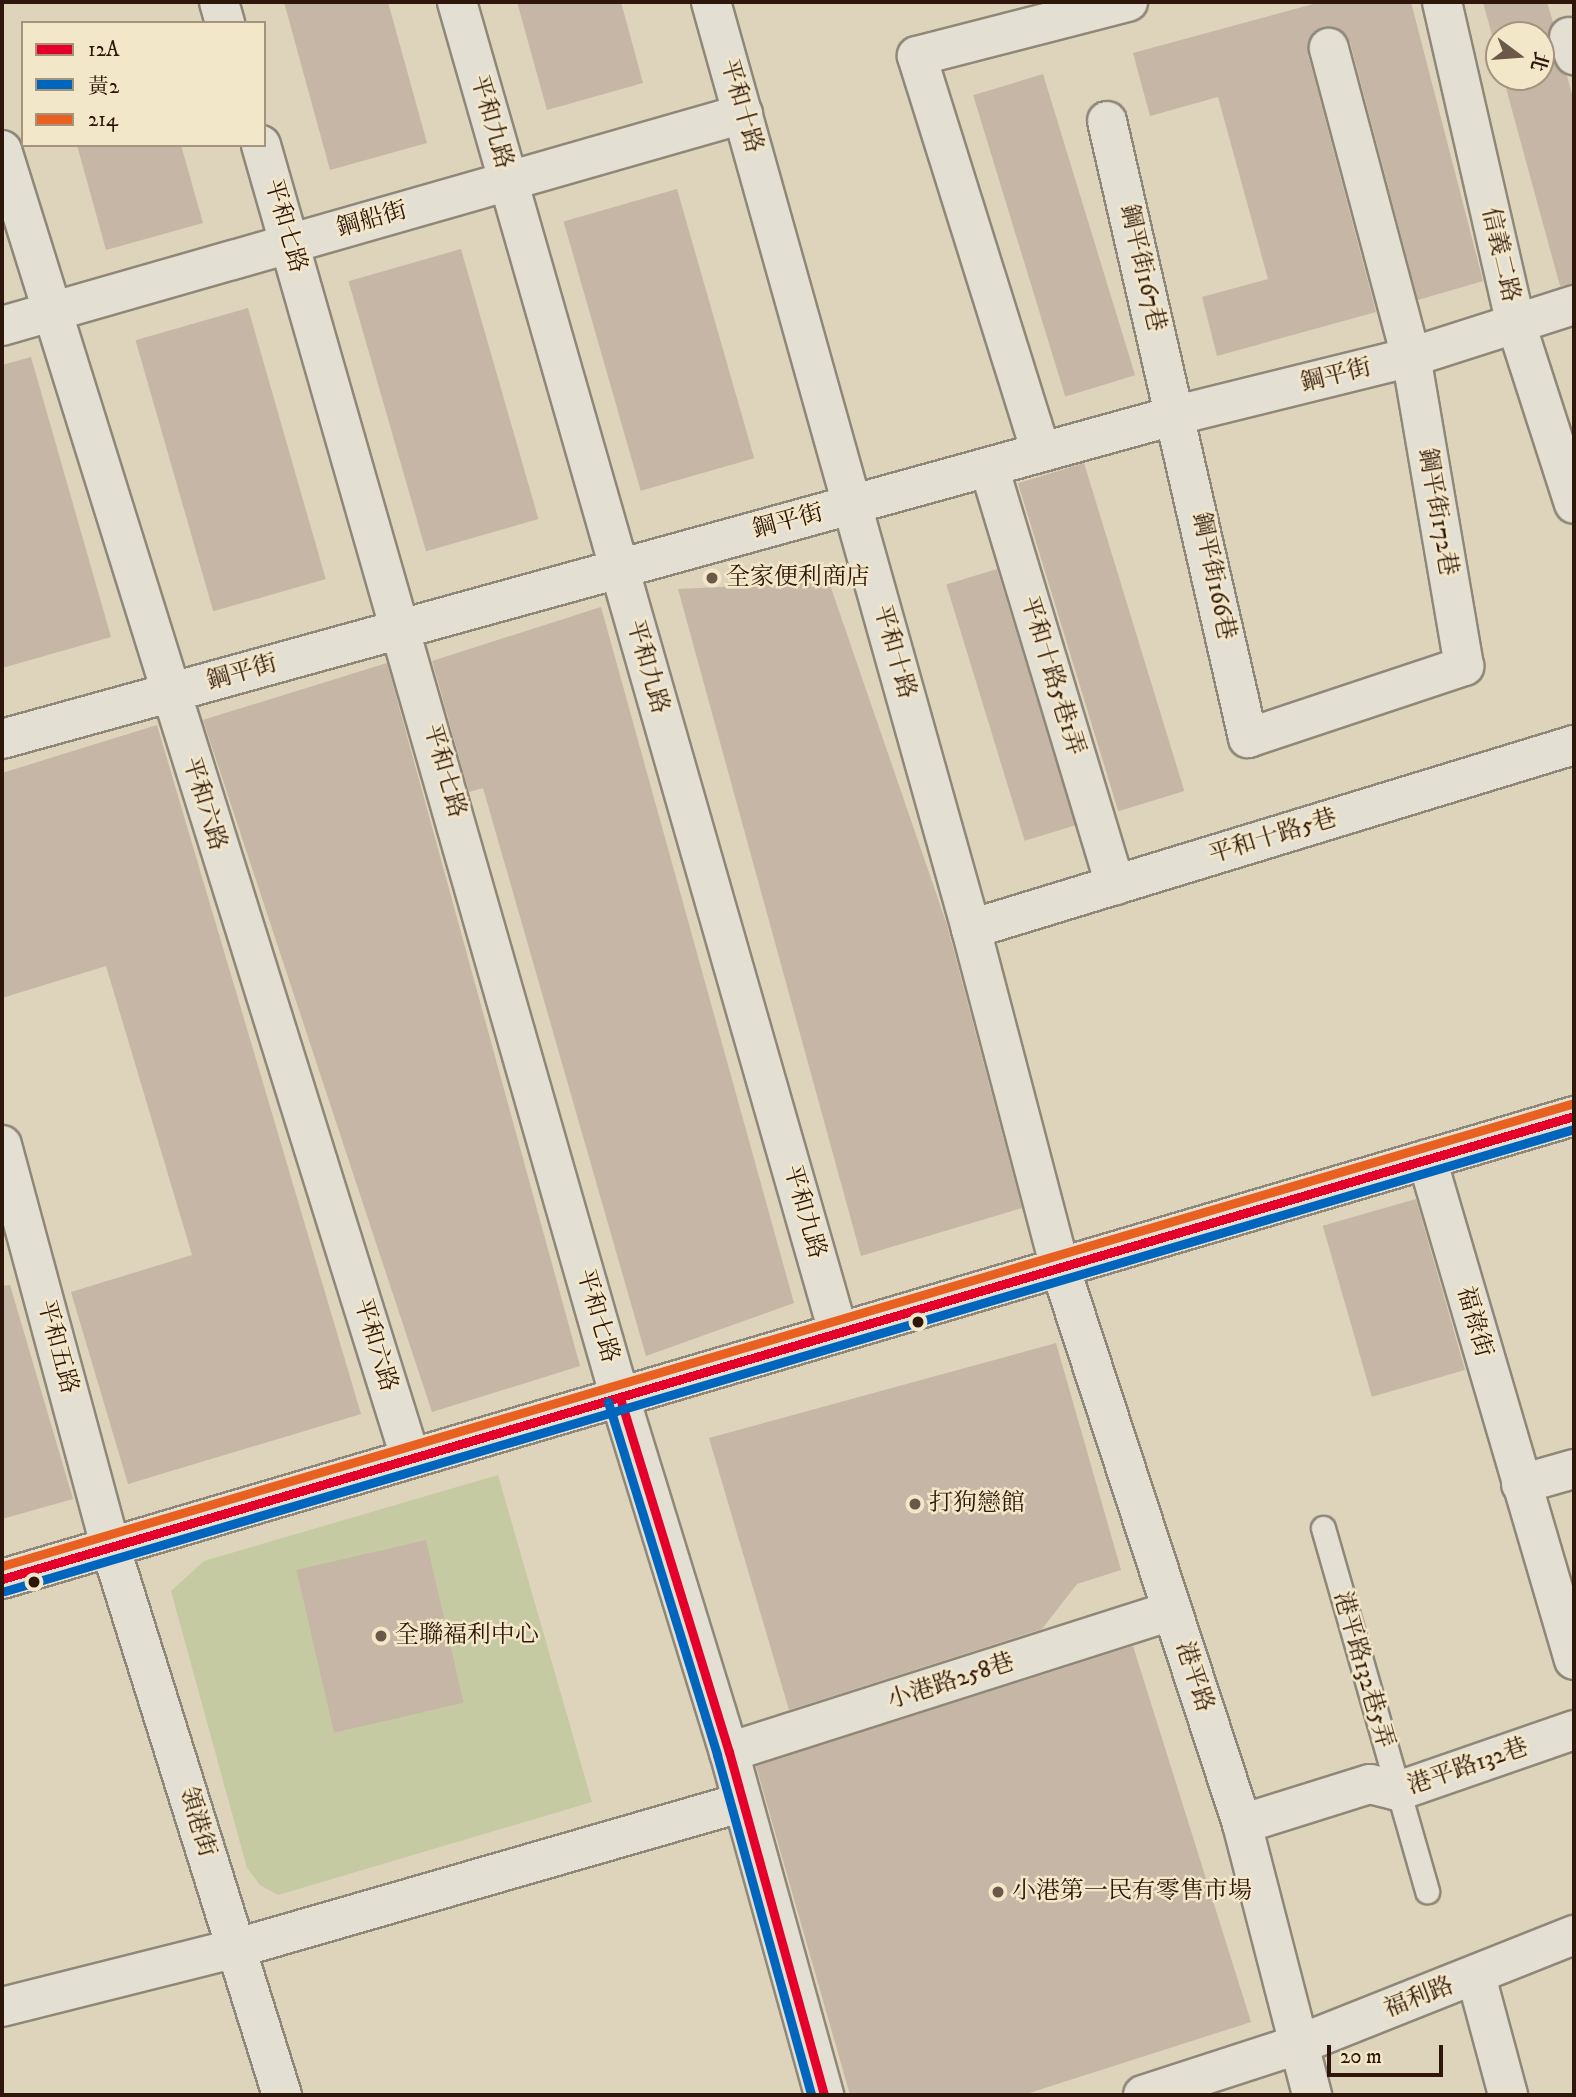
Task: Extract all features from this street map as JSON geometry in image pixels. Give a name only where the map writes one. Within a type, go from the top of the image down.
[{"type":"street","points":[[219,2],[224,21]]},
{"type":"street","name":"平和九路","points":[[457,2],[838,1332]]},
{"type":"street","name":"平和十路","points":[[711,2],[971,929],[1059,1264]]},
{"type":"street","points":[[1041,452],[917,56],[1128,2]]},
{"type":"street","name":"信義二路","points":[[1442,2],[1515,321],[1574,504]]},
{"type":"street","name":"鋼平街172巷","points":[[1248,738],[1464,666],[1411,357],[1329,48]]},
{"type":"street","name":"鋼船街","points":[[2,327],[743,114]]},
{"type":"street","name":"鋼平街167巷","points":[[1107,121],[1177,415]]},
{"type":"street","name":"平和七路","points":[[262,147],[403,628],[620,1398],[729,1752],[740,1802],[824,2095]]},
{"type":"street","name":"平和六路","points":[[2,150],[169,693],[410,1457]]},
{"type":"street","name":"鋼平街","points":[[2,739],[1177,415],[1411,357],[1515,321],[1574,305]]},
{"type":"street","name":"鋼平街166巷","points":[[1177,415],[1248,738]]},
{"type":"street","name":"平和十路5巷1弄","points":[[989,467],[1115,885]]},
{"type":"street","name":"平和十路5巷","points":[[971,929],[1574,745]]},
{"type":"street","points":[[2,1579],[111,1549],[410,1457],[620,1398],[1059,1264],[1574,1116]]},
{"type":"street","name":"平和五路","points":[[2,1145],[111,1549]]},
{"type":"street","name":"福祿街","points":[[1427,1159],[1574,1660]]},
{"type":"street","name":"港平路","points":[[1059,1264],[1242,1824],[1312,2095]]},
{"type":"street","points":[[1521,1484],[1574,1469]]},
{"type":"street","name":"領港街","points":[[111,1549],[282,2095]]},
{"type":"street","name":"小港路258巷","points":[[729,1752],[1172,1612]]},
{"type":"street","name":"港平路132巷","points":[[1242,1824],[1370,1784],[1398,1791],[1574,1730]]},
{"type":"street","points":[[2,2007],[237,1948],[740,1802]]},
{"type":"street","name":"福利路","points":[[1143,2095],[1300,2044],[1574,1935]]},
{"type":"street","points":[[1476,1976],[1508,2095]]},
{"type":"lane","name":"港平路132巷5弄","points":[[1323,1528],[1427,1891]]},
{"type":"green space","points":[[498,1475],[592,1802],[278,1895],[260,1885],[247,1868],[171,1591],[204,1561]]},
{"type":"building","points":[[284,2],[388,2],[427,143],[330,170]]},
{"type":"building","points":[[517,2],[621,2],[643,83],[547,110]]},
{"type":"building","points":[[1321,2],[1411,2],[1483,281],[1418,300],[1350,42],[1335,27],[1323,27],[1308,42],[1308,54],[1376,312],[1217,356],[1202,297],[1268,279],[1218,97],[1150,116],[1133,53]]},
{"type":"building","points":[[1483,2],[1547,2],[1553,21],[1488,21]]},
{"type":"building","points":[[1555,62],[1558,70],[1567,76],[1574,101],[1574,284],[1560,286],[1507,91],[1555,91]]},
{"type":"building","points":[[1043,74],[1135,375],[1065,397],[973,95]]},
{"type":"building","points":[[78,147],[182,147],[203,223],[106,250]]},
{"type":"building","points":[[677,189],[754,458],[641,491],[564,222]]},
{"type":"building","points":[[461,249],[538,519],[426,551],[349,281]]},
{"type":"building","points":[[248,308],[326,579],[213,611],[136,340]]},
{"type":"building","points":[[31,357],[111,637],[2,668],[2,365]]},
{"type":"building","points":[[1084,463],[1184,791],[1118,811],[1018,483]]},
{"type":"building","points":[[997,569],[1075,825],[1025,841],[946,584]]},
{"type":"building","points":[[829,582],[947,925],[1022,1208],[861,1256],[678,589]]},
{"type":"building","points":[[601,607],[794,1303],[646,1356],[483,788],[469,792],[432,661]]},
{"type":"building","points":[[387,663],[580,1366],[432,1412],[203,720]]},
{"type":"building","points":[[157,725],[361,1414],[128,1484],[71,1292],[192,1255],[106,966],[2,998],[2,773]]},
{"type":"building","points":[[1416,1199],[1465,1370],[1372,1397],[1323,1226]]},
{"type":"building","points":[[10,1285],[73,1499],[2,1519],[2,1286]]},
{"type":"building","name":"打狗戀館","points":[[1056,1343],[1121,1570],[1077,1584],[1042,1629],[789,1710],[709,1438]]},
{"type":"building","name":"全聯褔利中心","points":[[426,1540],[464,1703],[334,1733],[296,1570]]},
{"type":"building","name":"小港第一民有零售市場","points":[[1133,1646],[1251,2022],[1023,2095],[850,2095],[756,1766]]},
{"type":"transit line","name":"214","points":[[2,1566],[1571,1104]]},
{"type":"transit line","name":"12A","points":[[2,1579],[1574,1116]]},
{"type":"transit line","name":"黃2","points":[[5,1591],[1574,1129]]},
{"type":"transit line","name":"12A","points":[[620,1398],[729,1752],[824,2095]]},
{"type":"transit line","name":"黃2","points":[[608,1402],[717,1755],[811,2095]]},
{"type":"place","name":"全家便利商店","points":[[712,578]]},
{"type":"place","name":"打狗戀館","points":[[915,1504]]},
{"type":"place","name":"全聯褔利中心","points":[[381,1636]]},
{"type":"place","name":"小港第一民有零售市場","points":[[998,1892]]}]
